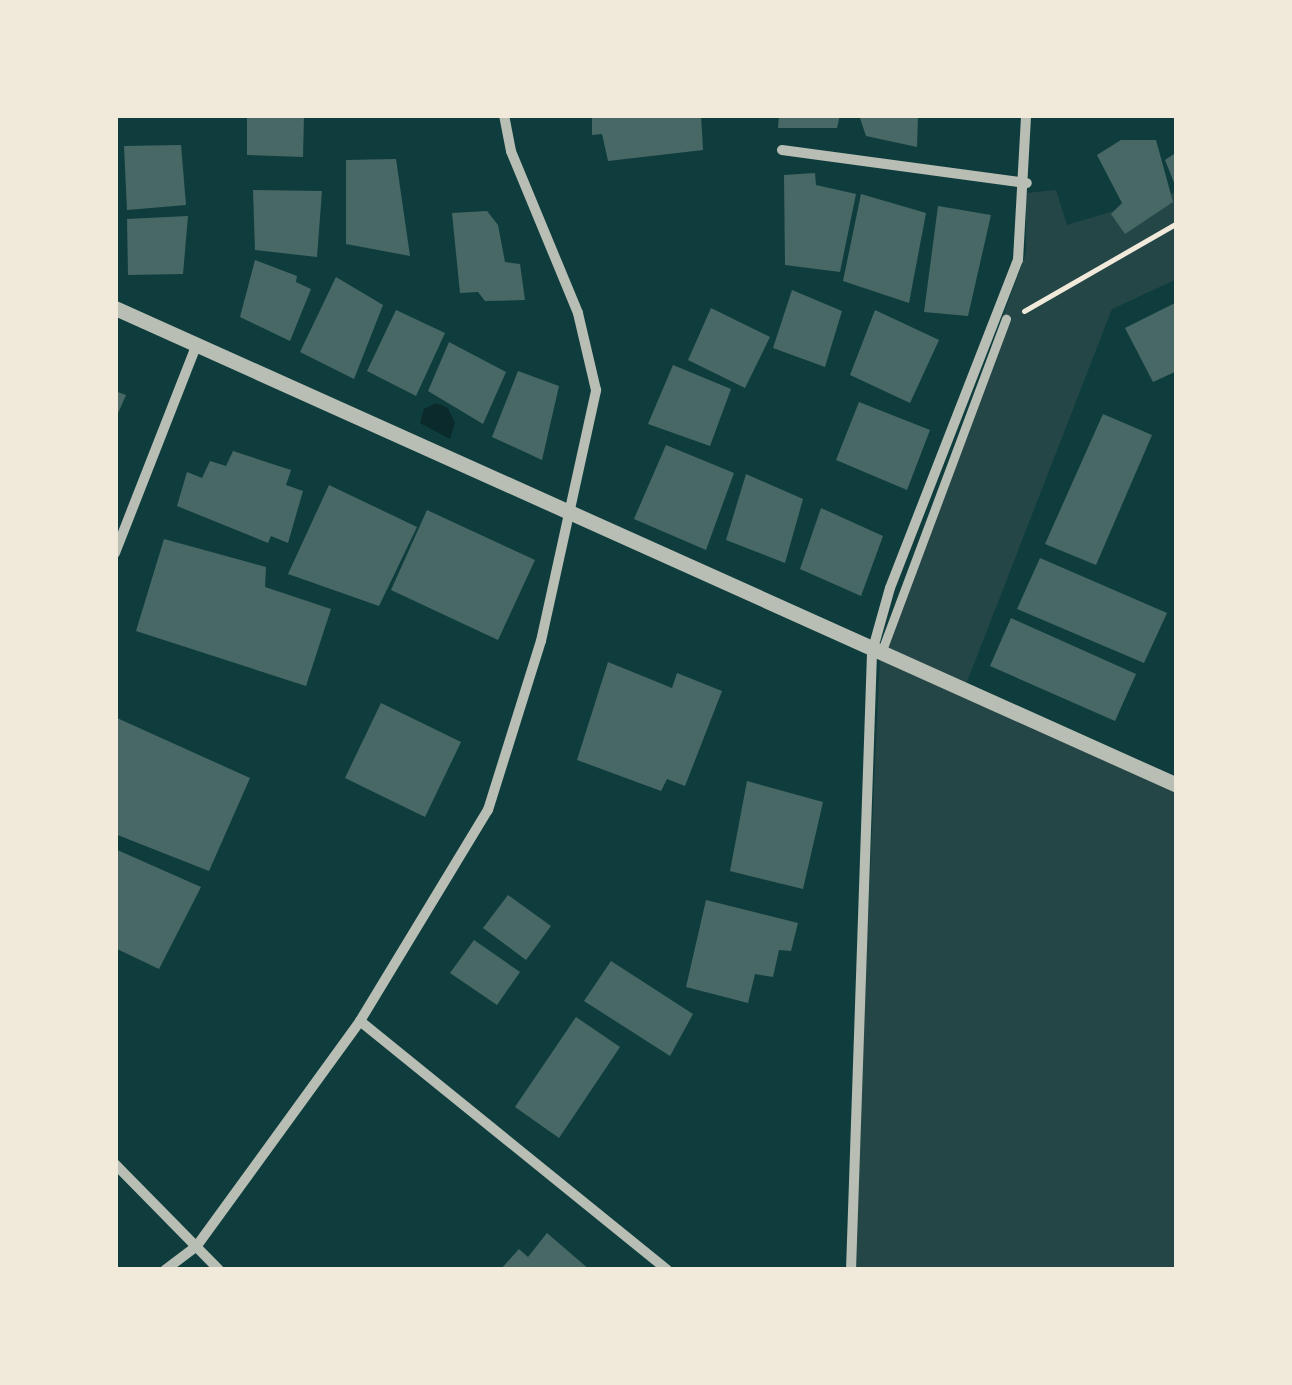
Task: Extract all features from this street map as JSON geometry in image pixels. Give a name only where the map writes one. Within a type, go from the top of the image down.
[{"type":"street","points":[[165,1270],[196,1247],[360,1021],[488,810],[572,518],[596,390],[578,313],[511,151],[504,115]]},
{"type":"street","points":[[851,1270],[876,654],[890,588],[1018,260],[1027,183],[1026,115]]},
{"type":"street","points":[[782,150],[1027,183]]},
{"type":"street","points":[[115,308],[572,518],[1177,785]]},
{"type":"street","points":[[876,654],[1006,319]]},
{"type":"street","points":[[115,554],[197,344]]},
{"type":"street","points":[[360,1021],[667,1270]]},
{"type":"street","points":[[115,1164],[220,1270]]},
{"type":"path","points":[[1006,319],[1177,222]]},
{"type":"shaded area","points":[[1056,190],[1067,225],[1177,192],[1177,279],[1112,309],[965,687],[1177,783],[1177,1270],[852,1270],[880,656],[1026,253],[1026,193]]},
{"type":"shaded area","points":[[436,403],[448,408],[455,423],[450,439],[420,423],[424,409]]},
{"type":"building","points":[[247,115],[304,115],[303,157],[247,155]]},
{"type":"building","points":[[592,115],[701,115],[703,150],[608,161],[602,134],[592,135]]},
{"type":"building","points":[[779,115],[840,115],[837,128],[778,128]]},
{"type":"building","points":[[859,115],[918,115],[917,147],[866,136]]},
{"type":"building","points":[[1121,140],[1156,140],[1173,202],[1125,234],[1111,214],[1122,203],[1097,155]]},
{"type":"building","points":[[181,145],[186,205],[127,210],[124,146]]},
{"type":"building","points":[[1177,152],[1177,190],[1165,160]]},
{"type":"building","points":[[396,159],[410,256],[346,244],[346,160]]},
{"type":"building","points":[[815,173],[816,185],[856,194],[840,272],[785,265],[784,175]]},
{"type":"building","points":[[253,190],[322,191],[317,257],[255,250]]},
{"type":"building","points":[[861,194],[926,213],[909,303],[843,281]]},
{"type":"building","points":[[938,206],[991,215],[968,316],[924,312]]},
{"type":"building","points":[[487,211],[498,225],[505,262],[520,264],[525,300],[485,301],[478,292],[460,293],[452,213]]},
{"type":"building","points":[[188,216],[183,274],[128,275],[127,219]]},
{"type":"building","points":[[255,260],[297,276],[296,282],[311,289],[290,341],[240,317]]},
{"type":"building","points":[[336,277],[383,305],[354,379],[300,352]]},
{"type":"building","points":[[792,290],[842,311],[825,367],[773,348]]},
{"type":"building","points":[[1177,302],[1177,371],[1153,382],[1125,328]]},
{"type":"building","points":[[711,308],[770,337],[745,388],[688,360]]},
{"type":"building","points":[[396,310],[445,333],[416,396],[367,371]]},
{"type":"building","points":[[875,310],[939,340],[910,403],[850,375]]},
{"type":"building","points":[[449,342],[506,372],[483,424],[428,391]]},
{"type":"building","points":[[673,365],[731,389],[710,446],[648,424]]},
{"type":"building","points":[[518,371],[559,386],[542,460],[492,437]]},
{"type":"building","points":[[115,391],[126,395],[115,420]]},
{"type":"building","points":[[859,402],[930,430],[907,490],[836,460]]},
{"type":"building","points":[[1103,414],[1152,435],[1096,565],[1045,544]]},
{"type":"building","points":[[666,445],[734,473],[706,550],[634,519]]},
{"type":"building","points":[[233,451],[291,470],[286,485],[303,491],[288,543],[271,536],[268,543],[177,506],[187,472],[202,478],[210,461],[226,466]]},
{"type":"building","points":[[746,474],[803,499],[785,563],[726,540]]},
{"type":"building","points":[[329,485],[417,527],[379,606],[288,574]]},
{"type":"building","points":[[821,508],[883,536],[861,596],[800,569]]},
{"type":"building","points":[[427,510],[535,560],[498,640],[391,590]]},
{"type":"building","points":[[164,539],[266,567],[265,587],[331,609],[306,686],[136,631]]},
{"type":"building","points":[[1040,558],[1167,613],[1144,663],[1017,609]]},
{"type":"building","points":[[1011,618],[1136,674],[1115,721],[990,666]]},
{"type":"building","points":[[608,662],[672,688],[677,673],[722,691],[685,786],[667,779],[661,791],[577,760]]},
{"type":"building","points":[[381,703],[461,742],[425,817],[345,778]]},
{"type":"building","points":[[117,718],[250,778],[209,871],[115,834]]},
{"type":"building","points":[[747,781],[823,802],[803,889],[730,871]]},
{"type":"building","points":[[115,849],[201,887],[159,969],[115,948]]},
{"type":"building","points":[[508,895],[551,926],[526,960],[483,928]]},
{"type":"building","points":[[706,900],[798,923],[791,951],[779,950],[773,977],[755,974],[748,1003],[686,987]]},
{"type":"building","points":[[474,940],[520,972],[497,1005],[450,973]]},
{"type":"building","points":[[611,961],[693,1014],[670,1056],[584,1001]]},
{"type":"building","points":[[576,1017],[620,1047],[559,1138],[515,1107]]},
{"type":"building","points":[[547,1233],[590,1270],[500,1270],[519,1249],[528,1257]]}]
